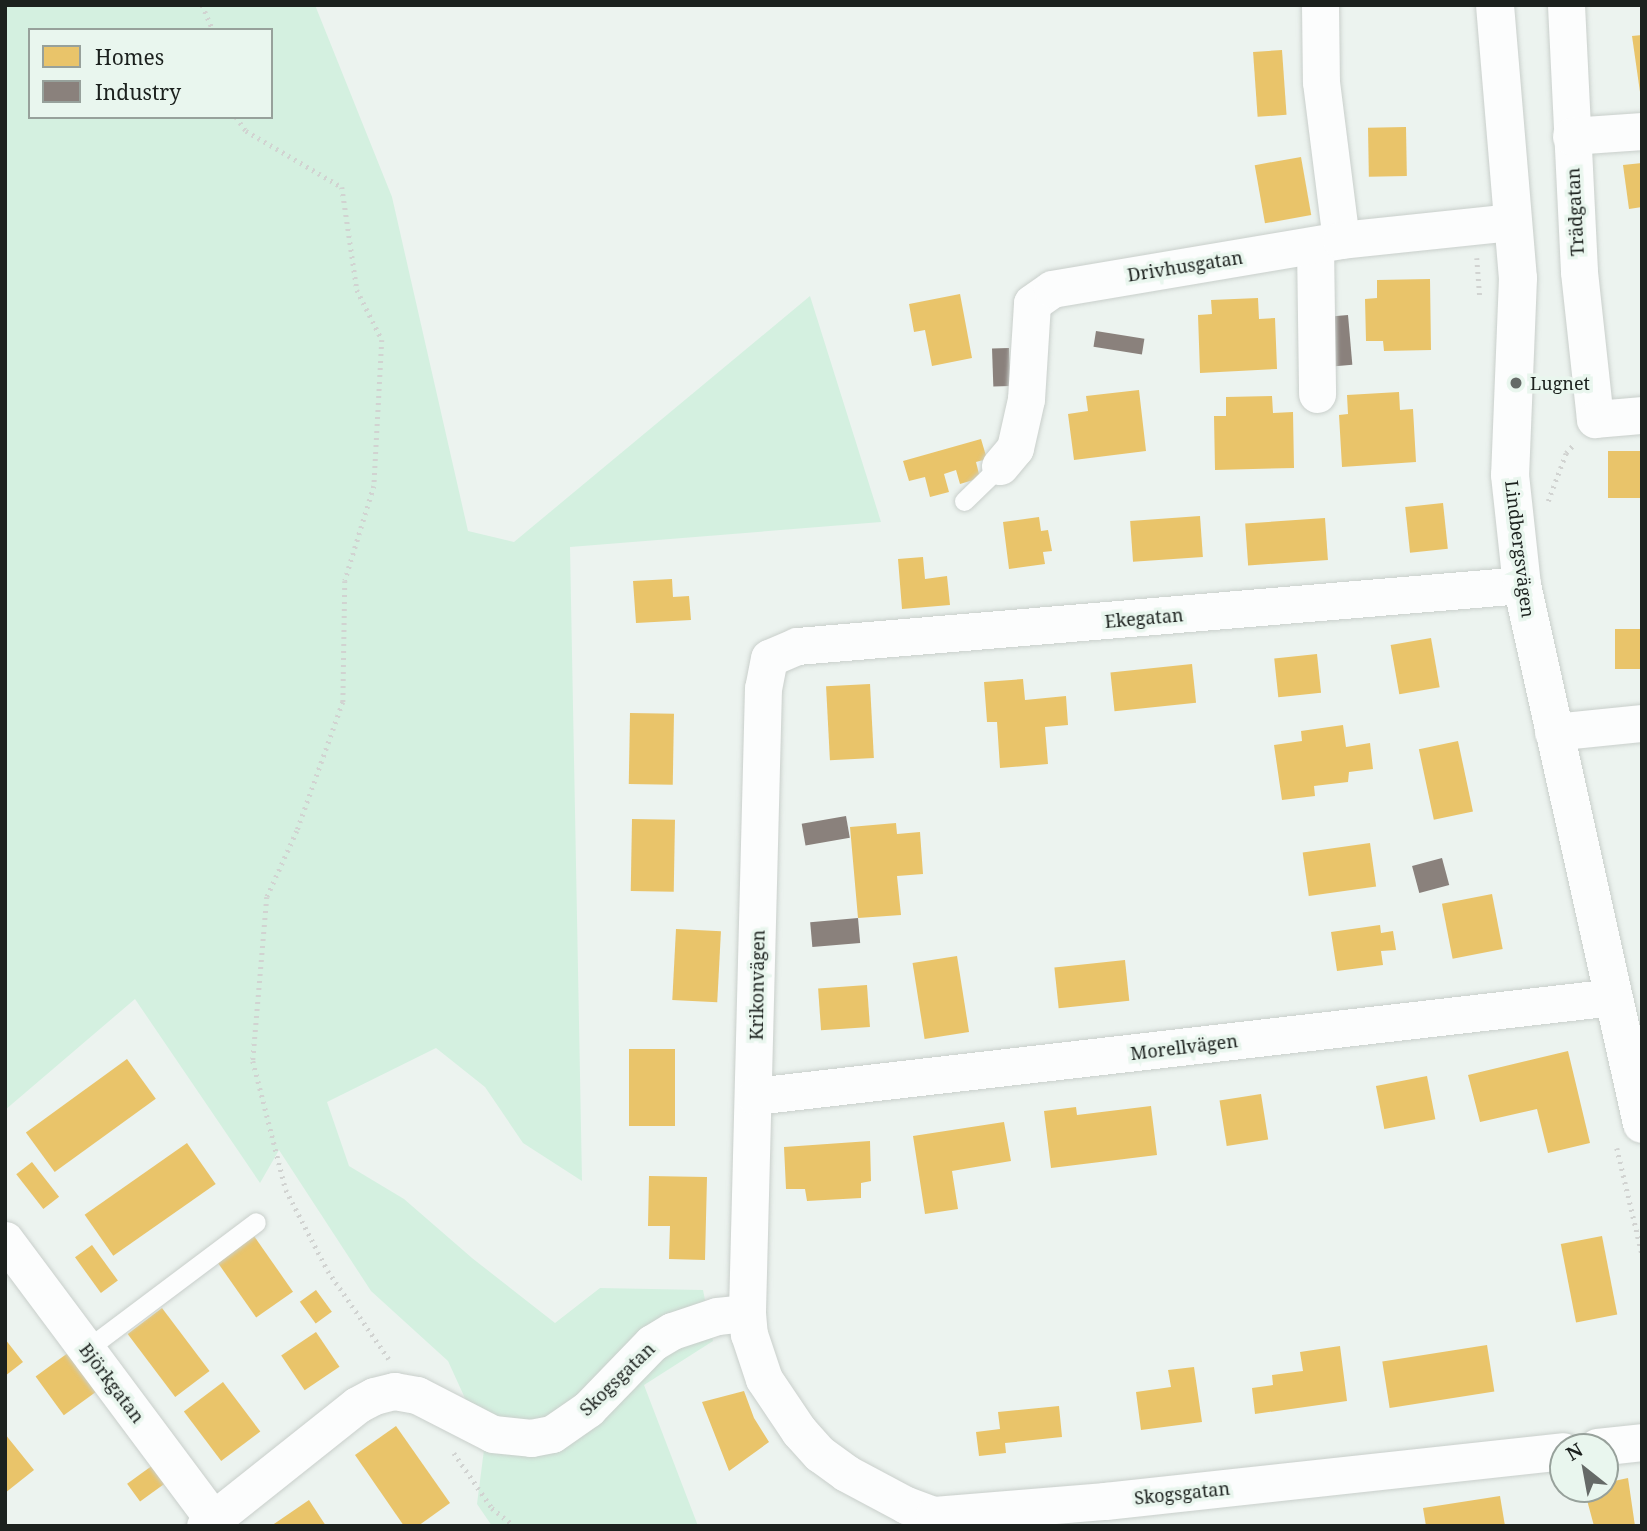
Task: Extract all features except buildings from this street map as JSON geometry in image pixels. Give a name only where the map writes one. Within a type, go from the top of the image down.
[{"type":"street","points":[[1317,394],[1328,243],[1320,5]]},
{"type":"street","name":"Lindbergsvägen","points":[[1495,5],[1518,292],[1510,475],[1522,585],[1642,1124]]},
{"type":"street","name":"Trädgatan","points":[[1566,5],[1578,272],[1595,419],[1642,415]]},
{"type":"street","points":[[1571,136],[1642,131]]},
{"type":"street","name":"Drivhusgatan","points":[[1000,466],[1015,448],[1026,399],[1032,303],[1052,289],[1328,243],[1511,222]]},
{"type":"street","name":"Ekegatan","points":[[769,658],[797,646],[1522,585]]},
{"type":"street","name":"Krikonvägen","points":[[747,1313],[755,1096],[763,688],[769,658]]},
{"type":"street","points":[[1553,732],[1642,723]]},
{"type":"street","name":"Morellvägen","points":[[755,1096],[1613,997]]},
{"type":"street","name":"Björkgatan","points":[[8,1250],[87,1349],[212,1524]]},
{"type":"street","name":"Skogsgatan","points":[[413,1394],[493,1434],[531,1438],[552,1434],[588,1409],[652,1343],[671,1331],[717,1316],[747,1313],[749,1334],[764,1379],[799,1431],[820,1454],[846,1473],[939,1521],[1549,1453]]},
{"type":"street","points":[[212,1524],[357,1405],[394,1391],[413,1394]]},
{"type":"street","points":[[1619,1445],[1642,1442]]},
{"type":"lane","points":[[964,502],[1000,466]]},
{"type":"lane","points":[[87,1349],[256,1222]]},
{"type":"path","points":[[202,5],[212,28]]},
{"type":"path","points":[[237,119],[246,131],[342,187],[357,290],[382,340],[374,486],[345,581],[343,702],[297,831],[267,897],[253,1061],[286,1190],[328,1271],[413,1394]]},
{"type":"path","points":[[453,1451],[492,1508],[514,1526]]},
{"type":"green space","points":[[5,5],[315,5],[392,197],[468,531],[514,542],[810,296],[881,522],[570,547],[582,1181],[523,1143],[485,1087],[436,1048],[327,1102],[349,1166],[404,1199],[472,1258],[555,1323],[600,1288],[703,1290],[713,1341],[644,1385],[698,1526],[492,1526],[477,1504],[485,1442],[448,1361],[371,1291],[279,1150],[260,1183],[135,999],[5,1110]]},
{"type":"place","name":"Lugnet","points":[[1516,383]]}]
